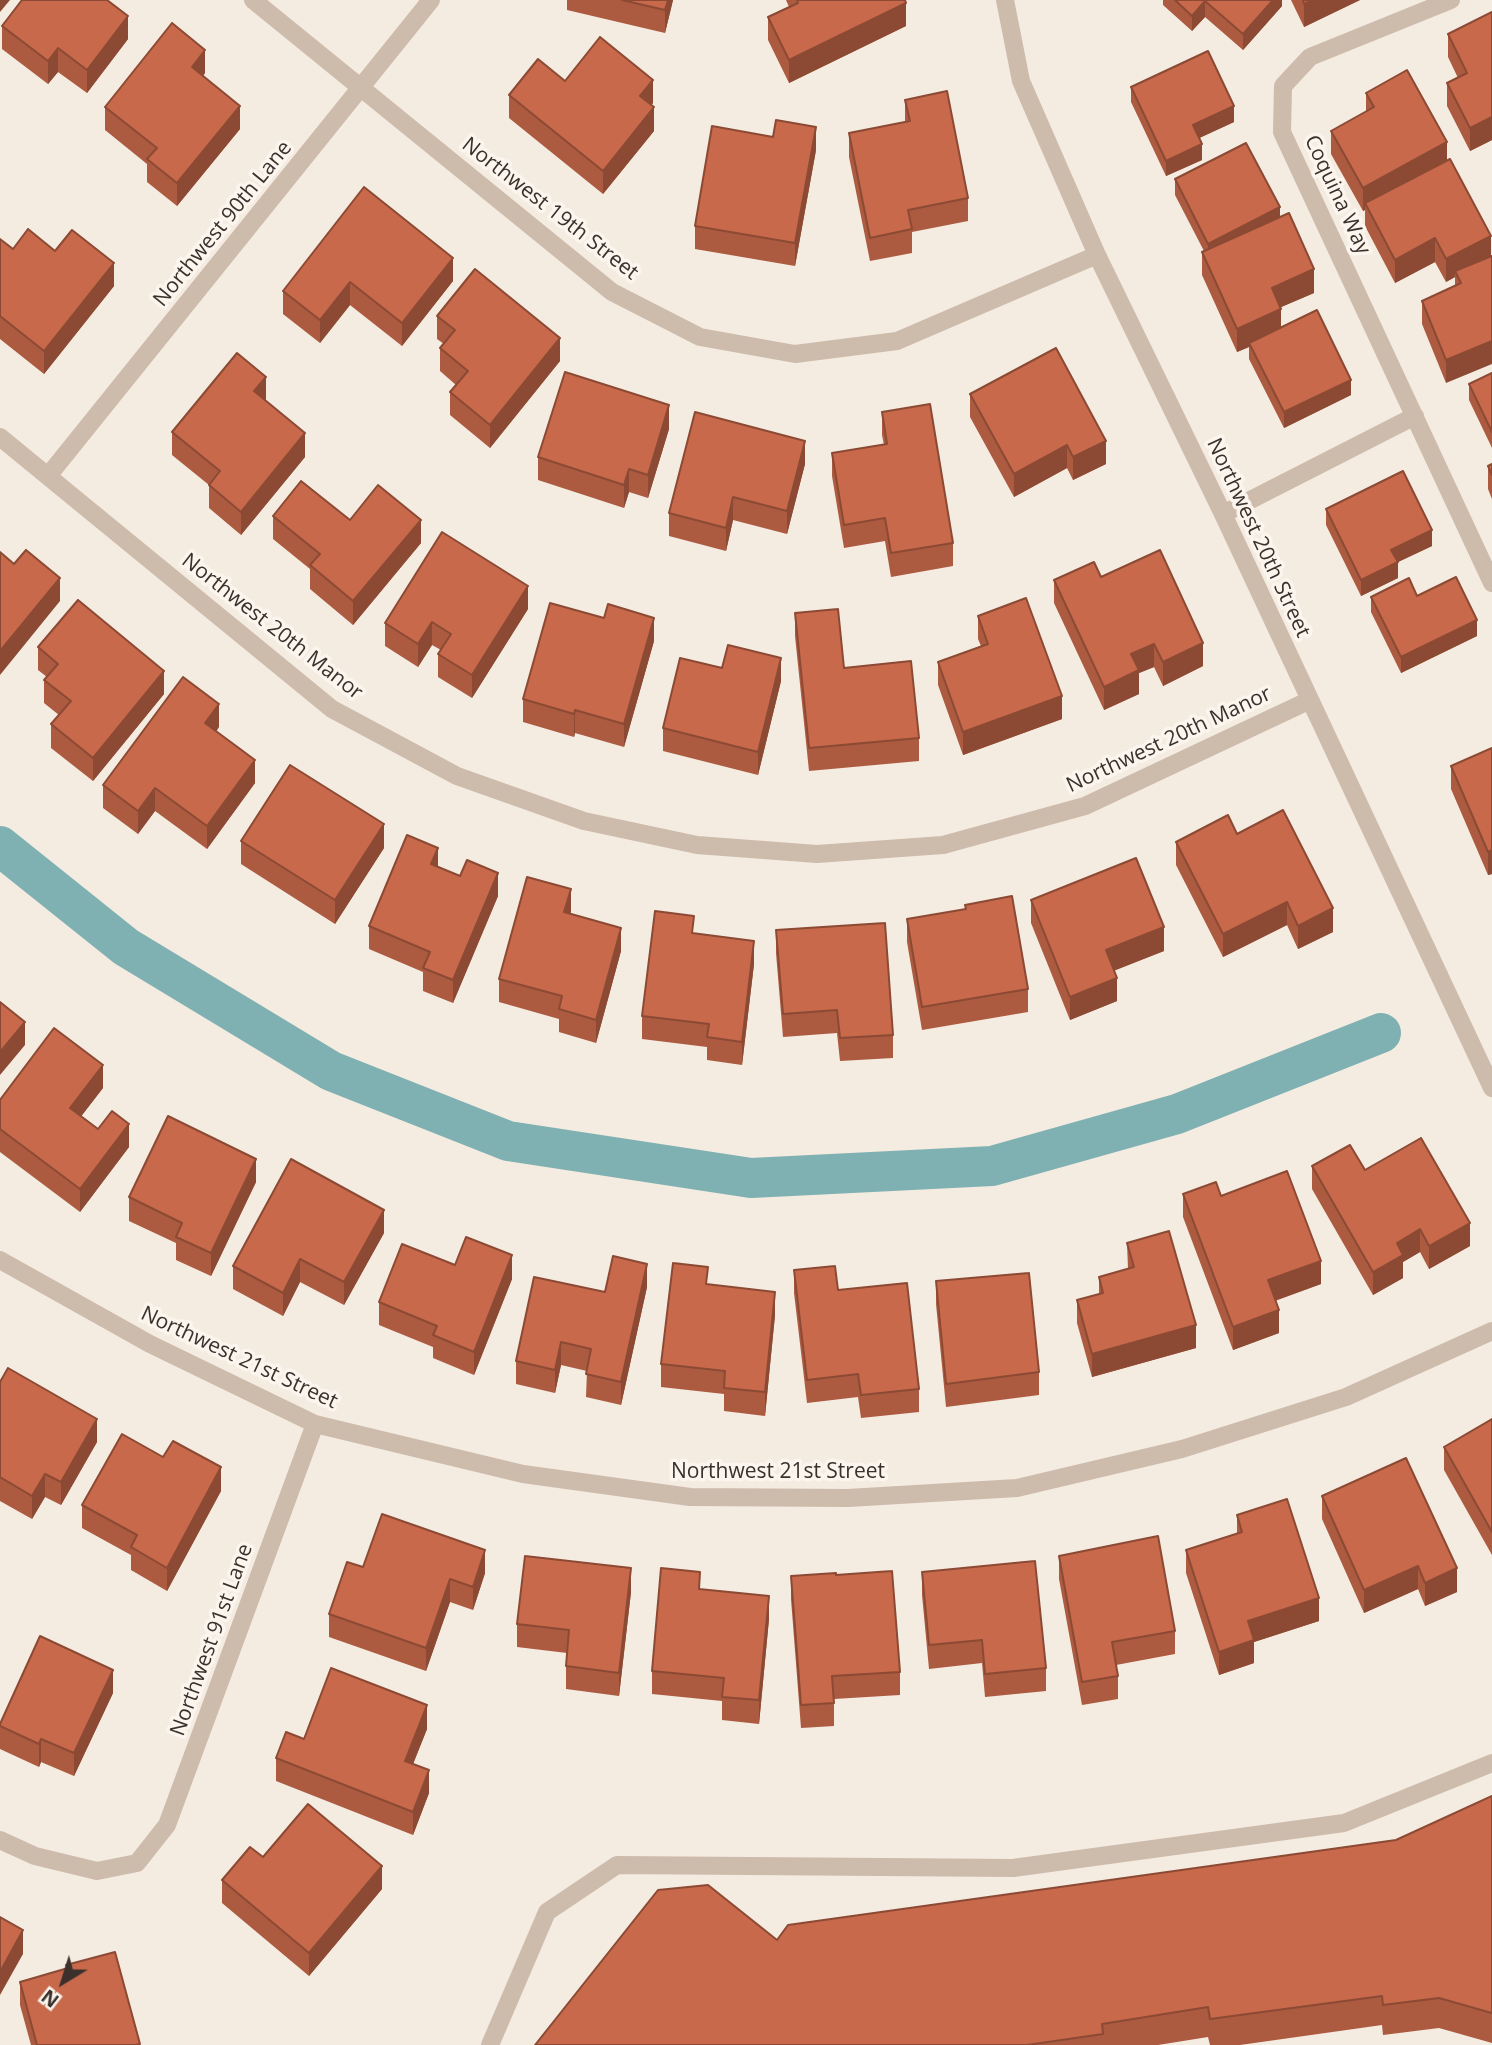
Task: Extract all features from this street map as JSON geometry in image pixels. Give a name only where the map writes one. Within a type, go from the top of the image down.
[{"type":"street","name":"Northwest 19th Street","points":[[253,0],[612,292],[700,337],[795,354],[897,341],[1097,255]]},
{"type":"street","name":"Northwest 90th Lane","points":[[48,476],[431,0]]},
{"type":"street","name":"Northwest 20th Street","points":[[1005,0],[1021,81],[1097,255],[1223,514],[1308,701],[1492,1088]]},
{"type":"street","name":"Coquina Way","points":[[1451,0],[1310,57],[1283,86],[1282,132],[1492,583]]},
{"type":"street","points":[[1223,514],[1415,416]]},
{"type":"street","name":"Northwest 20th Manor","points":[[0,437],[332,709],[457,776],[584,821],[697,845],[817,854],[943,845],[1085,806],[1308,701]]},
{"type":"street","name":"Northwest 21st Street","points":[[0,1260],[150,1344],[316,1424],[523,1474],[690,1497],[848,1498],[1017,1488],[1182,1449],[1346,1397],[1492,1331]]},
{"type":"street","name":"Northwest 91st Lane","points":[[0,1840],[35,1856],[97,1871],[137,1864],[167,1825],[316,1424]]},
{"type":"street","points":[[490,2045],[547,1912],[617,1866],[1013,1868],[1344,1823],[1492,1763]]},
{"type":"building","points":[[22,0],[107,0],[128,16],[87,70],[58,48],[48,61],[2,26]]},
{"type":"building","points":[[622,0],[668,0],[665,10]]},
{"type":"building","points":[[797,0],[905,0],[906,3],[789,60],[768,17],[798,3]]},
{"type":"building","points":[[1175,0],[1273,0],[1243,34],[1205,1],[1192,16]]},
{"type":"building","points":[[1492,12],[1492,117],[1470,128],[1447,83],[1467,73],[1448,34]]},
{"type":"building","points":[[172,23],[205,50],[192,67],[240,106],[177,183],[147,159],[157,148],[105,107]]},
{"type":"building","points":[[600,37],[653,80],[640,96],[654,107],[603,171],[509,95],[538,59],[565,81]]},
{"type":"building","points":[[1208,51],[1234,106],[1193,125],[1202,144],[1166,161],[1131,87]]},
{"type":"building","points":[[1407,70],[1447,142],[1363,188],[1331,131],[1374,107],[1366,93]]},
{"type":"building","points":[[947,91],[968,198],[908,210],[912,229],[870,238],[849,133],[910,121],[905,100]]},
{"type":"building","points":[[776,120],[816,127],[795,243],[695,226],[712,126],[773,137]]},
{"type":"building","points":[[1246,143],[1280,207],[1208,244],[1175,179]]},
{"type":"building","points":[[1450,159],[1491,236],[1446,259],[1435,238],[1395,260],[1365,203]]},
{"type":"building","points":[[364,187],[453,258],[402,323],[350,282],[320,320],[283,291]]},
{"type":"building","points":[[1289,213],[1314,269],[1272,288],[1281,309],[1237,329],[1202,252]]},
{"type":"building","points":[[28,229],[55,251],[72,230],[114,263],[44,351],[0,316],[0,239],[13,249]]},
{"type":"building","points":[[1492,256],[1492,341],[1446,360],[1422,301],[1461,283],[1455,271]]},
{"type":"building","points":[[475,269],[560,338],[490,425],[450,392],[468,371],[440,348],[455,330],[437,316]]},
{"type":"building","points":[[1317,310],[1351,380],[1284,412],[1249,343]]},
{"type":"building","points":[[1056,348],[1106,441],[1073,457],[1067,445],[1014,474],[970,394]]},
{"type":"building","points":[[237,353],[266,377],[254,391],[305,433],[241,512],[209,485],[220,471],[172,432]]},
{"type":"building","points":[[565,372],[669,405],[648,475],[629,469],[624,485],[538,457]]},
{"type":"building","points":[[1492,373],[1492,432],[1469,384]]},
{"type":"building","points":[[930,404],[953,543],[891,553],[885,518],[844,525],[832,453],[887,444],[882,412]]},
{"type":"building","points":[[695,412],[805,441],[787,511],[733,497],[726,528],[669,513]]},
{"type":"building","points":[[1403,471],[1432,530],[1391,550],[1398,562],[1361,580],[1326,509]]},
{"type":"building","points":[[301,481],[350,520],[378,485],[421,520],[353,601],[310,565],[320,554],[273,516]]},
{"type":"building","points":[[442,532],[528,586],[472,675],[438,654],[451,634],[432,622],[418,644],[385,623]]},
{"type":"building","points":[[26,550],[60,578],[0,651],[0,552],[14,564]]},
{"type":"building","points":[[1160,550],[1203,643],[1163,662],[1154,644],[1131,654],[1139,670],[1104,687],[1054,580],[1094,562],[1101,577]]},
{"type":"building","points":[[1456,577],[1477,620],[1401,657],[1371,597],[1409,578],[1417,596]]},
{"type":"building","points":[[1026,598],[1062,696],[963,732],[938,662],[988,644],[978,616]]},
{"type":"building","points":[[78,600],[164,671],[93,758],[51,724],[71,701],[44,680],[58,664],[38,647]]},
{"type":"building","points":[[550,603],[604,618],[608,604],[654,618],[624,724],[575,710],[574,714],[523,699]]},
{"type":"building","points":[[838,609],[844,668],[911,661],[919,738],[809,748],[795,613]]},
{"type":"building","points":[[728,645],[781,658],[758,752],[663,728],[680,658],[722,668]]},
{"type":"building","points":[[183,677],[219,704],[205,723],[255,760],[207,826],[155,788],[138,811],[103,785]]},
{"type":"building","points":[[1492,748],[1492,850],[1488,852],[1451,766]]},
{"type":"building","points":[[290,765],[384,824],[335,900],[241,841]]},
{"type":"building","points":[[1283,810],[1333,908],[1298,926],[1287,902],[1223,934],[1176,842],[1228,815],[1237,834]]},
{"type":"building","points":[[407,835],[438,848],[431,864],[460,876],[467,860],[498,873],[453,980],[423,968],[430,952],[369,926]]},
{"type":"building","points":[[1136,858],[1164,927],[1106,950],[1117,978],[1070,997],[1031,900]]},
{"type":"building","points":[[527,877],[571,889],[564,912],[621,928],[596,1020],[559,1009],[562,996],[499,979]]},
{"type":"building","points":[[1012,896],[1028,989],[922,1007],[907,919],[966,909],[965,905]]},
{"type":"building","points":[[655,911],[694,916],[692,933],[754,941],[742,1042],[707,1037],[709,1024],[642,1016]]},
{"type":"building","points":[[885,923],[893,1035],[840,1038],[837,1010],[783,1014],[776,930]]},
{"type":"building","points":[[0,1002],[25,1022],[0,1052]]},
{"type":"building","points":[[54,1028],[103,1065],[70,1108],[98,1129],[112,1111],[129,1124],[80,1189],[0,1129],[0,1100]]},
{"type":"building","points":[[168,1116],[256,1159],[211,1253],[176,1237],[182,1223],[129,1197]]},
{"type":"building","points":[[1421,1138],[1470,1223],[1429,1246],[1420,1229],[1397,1243],[1403,1255],[1373,1272],[1312,1166],[1350,1145],[1365,1170]]},
{"type":"building","points":[[291,1159],[384,1210],[344,1282],[300,1259],[283,1293],[233,1266]]},
{"type":"building","points":[[1287,1171],[1321,1261],[1268,1280],[1279,1310],[1233,1327],[1183,1194],[1216,1182],[1221,1196]]},
{"type":"building","points":[[1169,1231],[1196,1325],[1092,1354],[1077,1300],[1103,1293],[1099,1277],[1134,1267],[1127,1243]]},
{"type":"building","points":[[466,1237],[512,1255],[474,1352],[433,1335],[437,1326],[379,1302],[402,1244],[455,1265]]},
{"type":"building","points":[[613,1256],[647,1264],[621,1382],[586,1374],[591,1349],[561,1342],[555,1370],[516,1361],[534,1277],[605,1292]]},
{"type":"building","points":[[673,1263],[708,1267],[706,1284],[775,1292],[765,1392],[724,1388],[725,1371],[661,1364]]},
{"type":"building","points":[[835,1266],[838,1290],[907,1283],[919,1389],[861,1395],[858,1374],[807,1380],[794,1270]]},
{"type":"building","points":[[1029,1273],[1039,1372],[946,1384],[936,1281]]},
{"type":"building","points":[[8,1368],[97,1419],[61,1482],[45,1474],[32,1496],[0,1477],[0,1382]]},
{"type":"building","points":[[1492,1419],[1492,1532],[1444,1447]]},
{"type":"building","points":[[122,1434],[163,1457],[173,1441],[221,1467],[167,1568],[131,1547],[137,1535],[82,1505]]},
{"type":"building","points":[[1406,1458],[1457,1568],[1425,1583],[1418,1566],[1364,1590],[1322,1496]]},
{"type":"building","points":[[1287,1499],[1319,1598],[1248,1621],[1254,1640],[1219,1652],[1186,1550],[1242,1532],[1237,1515]]},
{"type":"building","points":[[382,1514],[485,1550],[473,1587],[450,1579],[426,1648],[329,1614],[347,1562],[363,1567]]},
{"type":"building","points":[[1158,1536],[1175,1631],[1112,1642],[1118,1676],[1082,1682],[1059,1556]]},
{"type":"building","points":[[525,1556],[631,1568],[619,1673],[566,1666],[569,1630],[517,1624]]},
{"type":"building","points":[[1035,1561],[1046,1668],[985,1674],[982,1640],[929,1645],[922,1572]]},
{"type":"building","points":[[661,1568],[700,1572],[699,1589],[769,1596],[759,1700],[722,1697],[724,1678],[652,1671]]},
{"type":"building","points":[[892,1571],[900,1672],[832,1676],[834,1703],[801,1705],[791,1576]]},
{"type":"building","points":[[40,1636],[113,1670],[74,1753],[41,1739],[39,1744],[0,1726]]},
{"type":"building","points":[[331,1668],[427,1705],[405,1761],[429,1770],[413,1812],[276,1758],[286,1732],[304,1739]]},
{"type":"building","points":[[1492,1796],[1492,2013],[1439,1998],[1383,2005],[1382,1996],[1210,2019],[1208,2007],[1102,2024],[1103,2034],[1027,2045],[535,2045],[658,1890],[708,1885],[777,1940],[788,1925],[1396,1840]]},
{"type":"building","points":[[308,1804],[382,1866],[309,1953],[222,1880],[250,1847],[263,1857]]},
{"type":"building","points":[[0,1917],[23,1930],[0,1972]]},
{"type":"building","points":[[115,1952],[140,2044],[37,2045],[20,1982],[68,1968],[66,1965]]},
{"type":"waterway","points":[[0,846],[126,947],[331,1071],[508,1141],[751,1178],[992,1166],[1177,1114],[1381,1033]]}]
